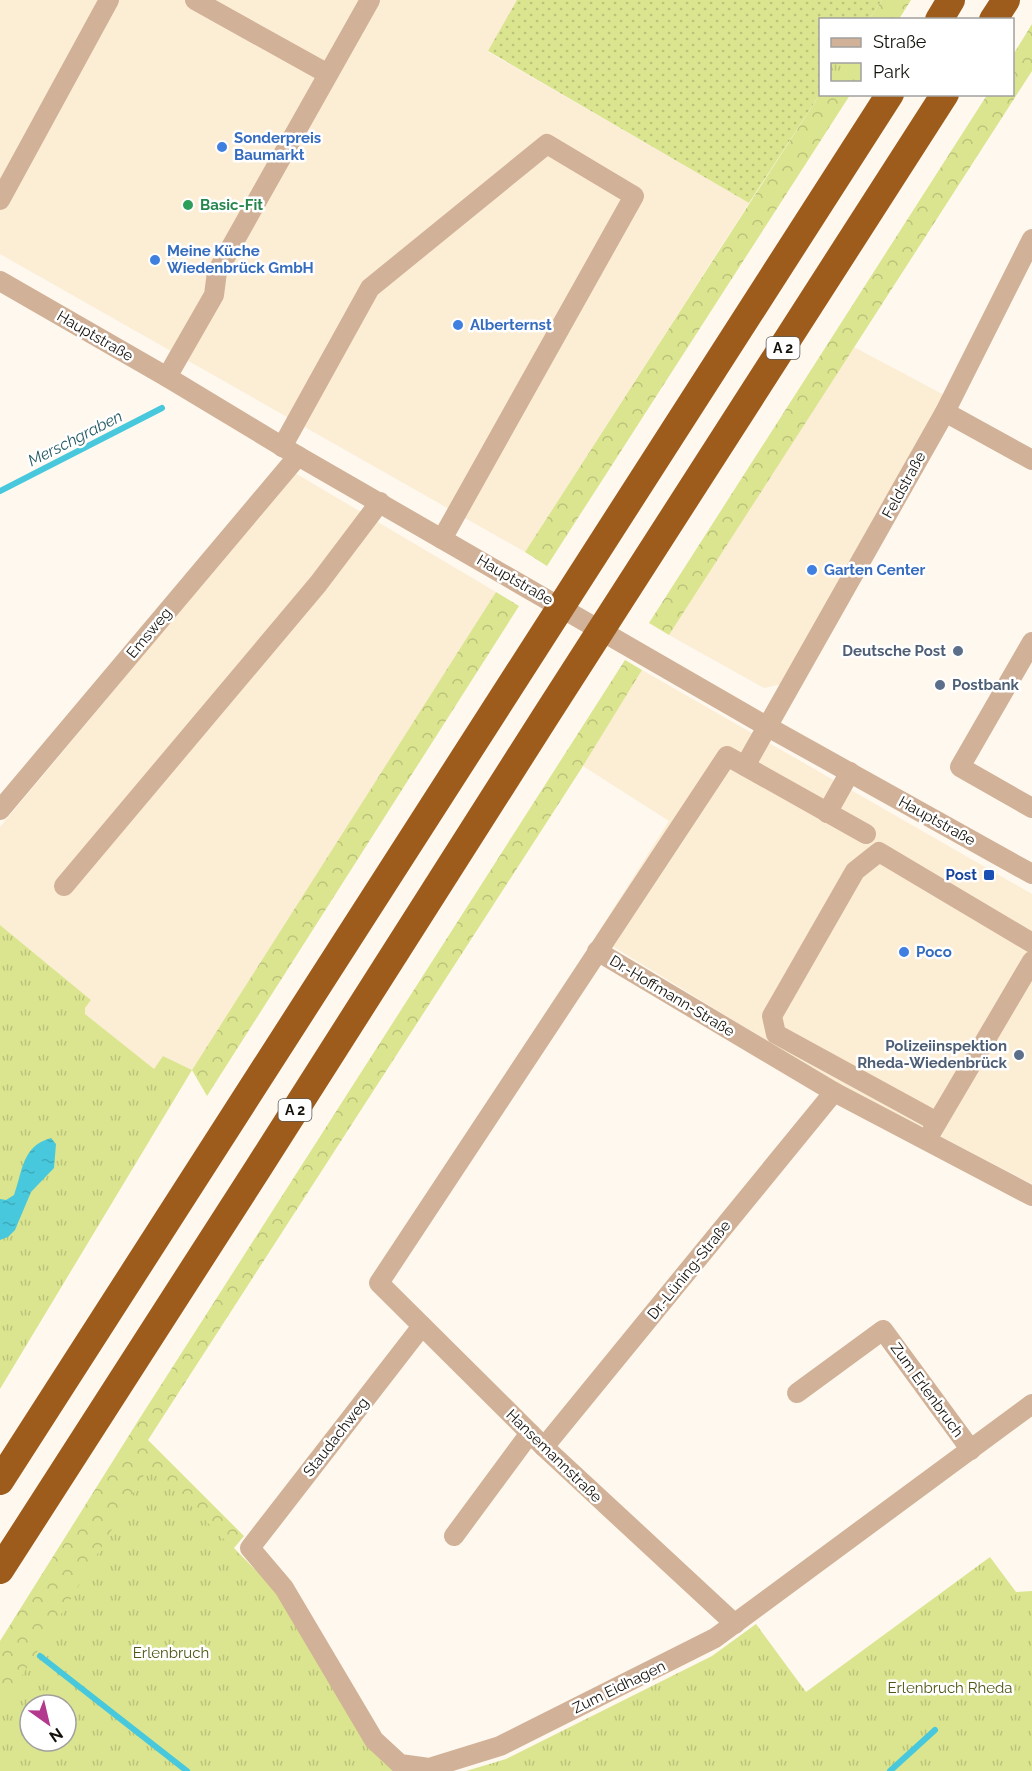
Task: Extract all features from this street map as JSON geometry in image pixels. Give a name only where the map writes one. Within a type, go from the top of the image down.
[{"type":"highway","points":[[940,18],[951,0]]},
{"type":"highway","points":[[994,18],[1006,0]]},
{"type":"highway","points":[[0,1481],[889,96]]},
{"type":"highway","name":"A 2","points":[[0,1570],[944,96]]},
{"type":"street","points":[[0,200],[110,0]]},
{"type":"street","points":[[195,0],[328,74]]},
{"type":"street","points":[[167,377],[214,295],[217,272],[370,0]]},
{"type":"street","name":"Emsweg","points":[[0,810],[290,451],[370,288],[547,144],[634,196],[442,539]]},
{"type":"street","name":"Feldstraße","points":[[745,766],[945,412],[1032,239]]},
{"type":"street","name":"Hauptstraße","points":[[0,281],[768,727],[1032,874]]},
{"type":"street","points":[[945,412],[1032,460]]},
{"type":"street","points":[[64,886],[318,584],[380,502]]},
{"type":"street","points":[[1032,642],[960,767],[1032,808]]},
{"type":"street","points":[[597,951],[727,756],[866,834]]},
{"type":"street","points":[[827,813],[850,772]]},
{"type":"street","points":[[764,1051],[776,1034],[772,1016],[855,871],[879,852],[1032,943]]},
{"type":"street","name":"Dr.-Hoffmann-Straße","points":[[379,1283],[597,951],[834,1092],[1032,1196]]},
{"type":"street","points":[[927,1142],[1032,961]]},
{"type":"street","points":[[776,1034],[938,1122]]},
{"type":"street","name":"Dr.-Lüning-Straße","points":[[544,1447],[834,1092]]},
{"type":"street","name":"Hansemannstraße","points":[[379,1283],[544,1447],[735,1623]]},
{"type":"street","name":"Staudachweg","points":[[250,1548],[422,1326]]},
{"type":"street","name":"Zum Erlenbruch","points":[[797,1393],[883,1330],[971,1450]]},
{"type":"street","name":"Zum Eidhagen","points":[[250,1548],[284,1588],[374,1740],[400,1764],[429,1767],[500,1746],[715,1638],[1032,1404]]},
{"type":"street","points":[[454,1536],[530,1433]]},
{"type":"shaded area","points":[[0,0],[517,0],[488,52],[749,203],[525,552],[0,254]]},
{"type":"shaded area","points":[[854,347],[944,395],[782,684],[764,688],[669,635]]},
{"type":"shaded area","points":[[295,473],[496,592],[192,1070],[163,1056],[154,1070],[85,1014],[85,1008],[91,1000],[0,925],[0,827]]},
{"type":"shaded area","points":[[642,670],[1032,894],[1032,1184],[831,1080],[596,936],[669,821],[583,766]]},
{"type":"green space","points":[[517,0],[882,0],[870,18],[819,18],[819,96],[749,203],[488,51]]},
{"type":"green space","points":[[882,0],[911,0],[900,18],[870,18]]},
{"type":"green space","points":[[1032,24],[1032,71],[669,635],[649,623],[986,96],[1014,96],[1014,53]]},
{"type":"green space","points":[[819,96],[849,96],[547,566],[525,552]]},
{"type":"green space","points":[[496,592],[519,606],[207,1096],[192,1070]]},
{"type":"green space","name":"Erlenbruch","points":[[625,660],[642,670],[583,766],[148,1440],[244,1536],[234,1548],[278,1593],[401,1771],[0,1771],[0,1641],[138,1421]]},
{"type":"green space","points":[[0,925],[91,1000],[85,1008],[85,1014],[154,1069],[163,1056],[192,1070],[0,1389]]},
{"type":"green space","name":"Erlenbruch","points":[[157,1471],[277,1593],[369,1748],[390,1771],[0,1771],[0,1710],[72,1597],[144,1475]]},
{"type":"green space","name":"Erlenbruch Rheda","points":[[990,1557],[1016,1592],[1032,1591],[1032,1771],[466,1771],[506,1759],[712,1656],[756,1624],[806,1692]]},
{"type":"water","points":[[51,1138],[56,1144],[54,1168],[31,1192],[15,1230],[8,1237],[0,1240],[0,1199],[6,1200],[14,1195],[29,1153],[41,1142]]},
{"type":"waterway","name":"Merschgraben","points":[[0,491],[162,408]]},
{"type":"waterway","points":[[40,1656],[187,1771]]},
{"type":"waterway","points":[[890,1771],[935,1730]]},
{"type":"place","name":"Sonderpreis Baumarkt","points":[[222,147]]},
{"type":"place","name":"Basic-Fit","points":[[188,205]]},
{"type":"place","name":"Meine Küche Wiedenbrück GmbH","points":[[155,260]]},
{"type":"place","name":"Alberternst","points":[[458,325]]},
{"type":"place","name":"Garten Center","points":[[812,570]]},
{"type":"place","name":"Deutsche Post","points":[[958,651]]},
{"type":"place","name":"Postbank","points":[[940,685]]},
{"type":"place","name":"Post","points":[[989,875]]},
{"type":"place","name":"Poco","points":[[904,952]]},
{"type":"place","name":"Polizeiinspektion Rheda-Wiedenbrück","points":[[1019,1055]]}]
